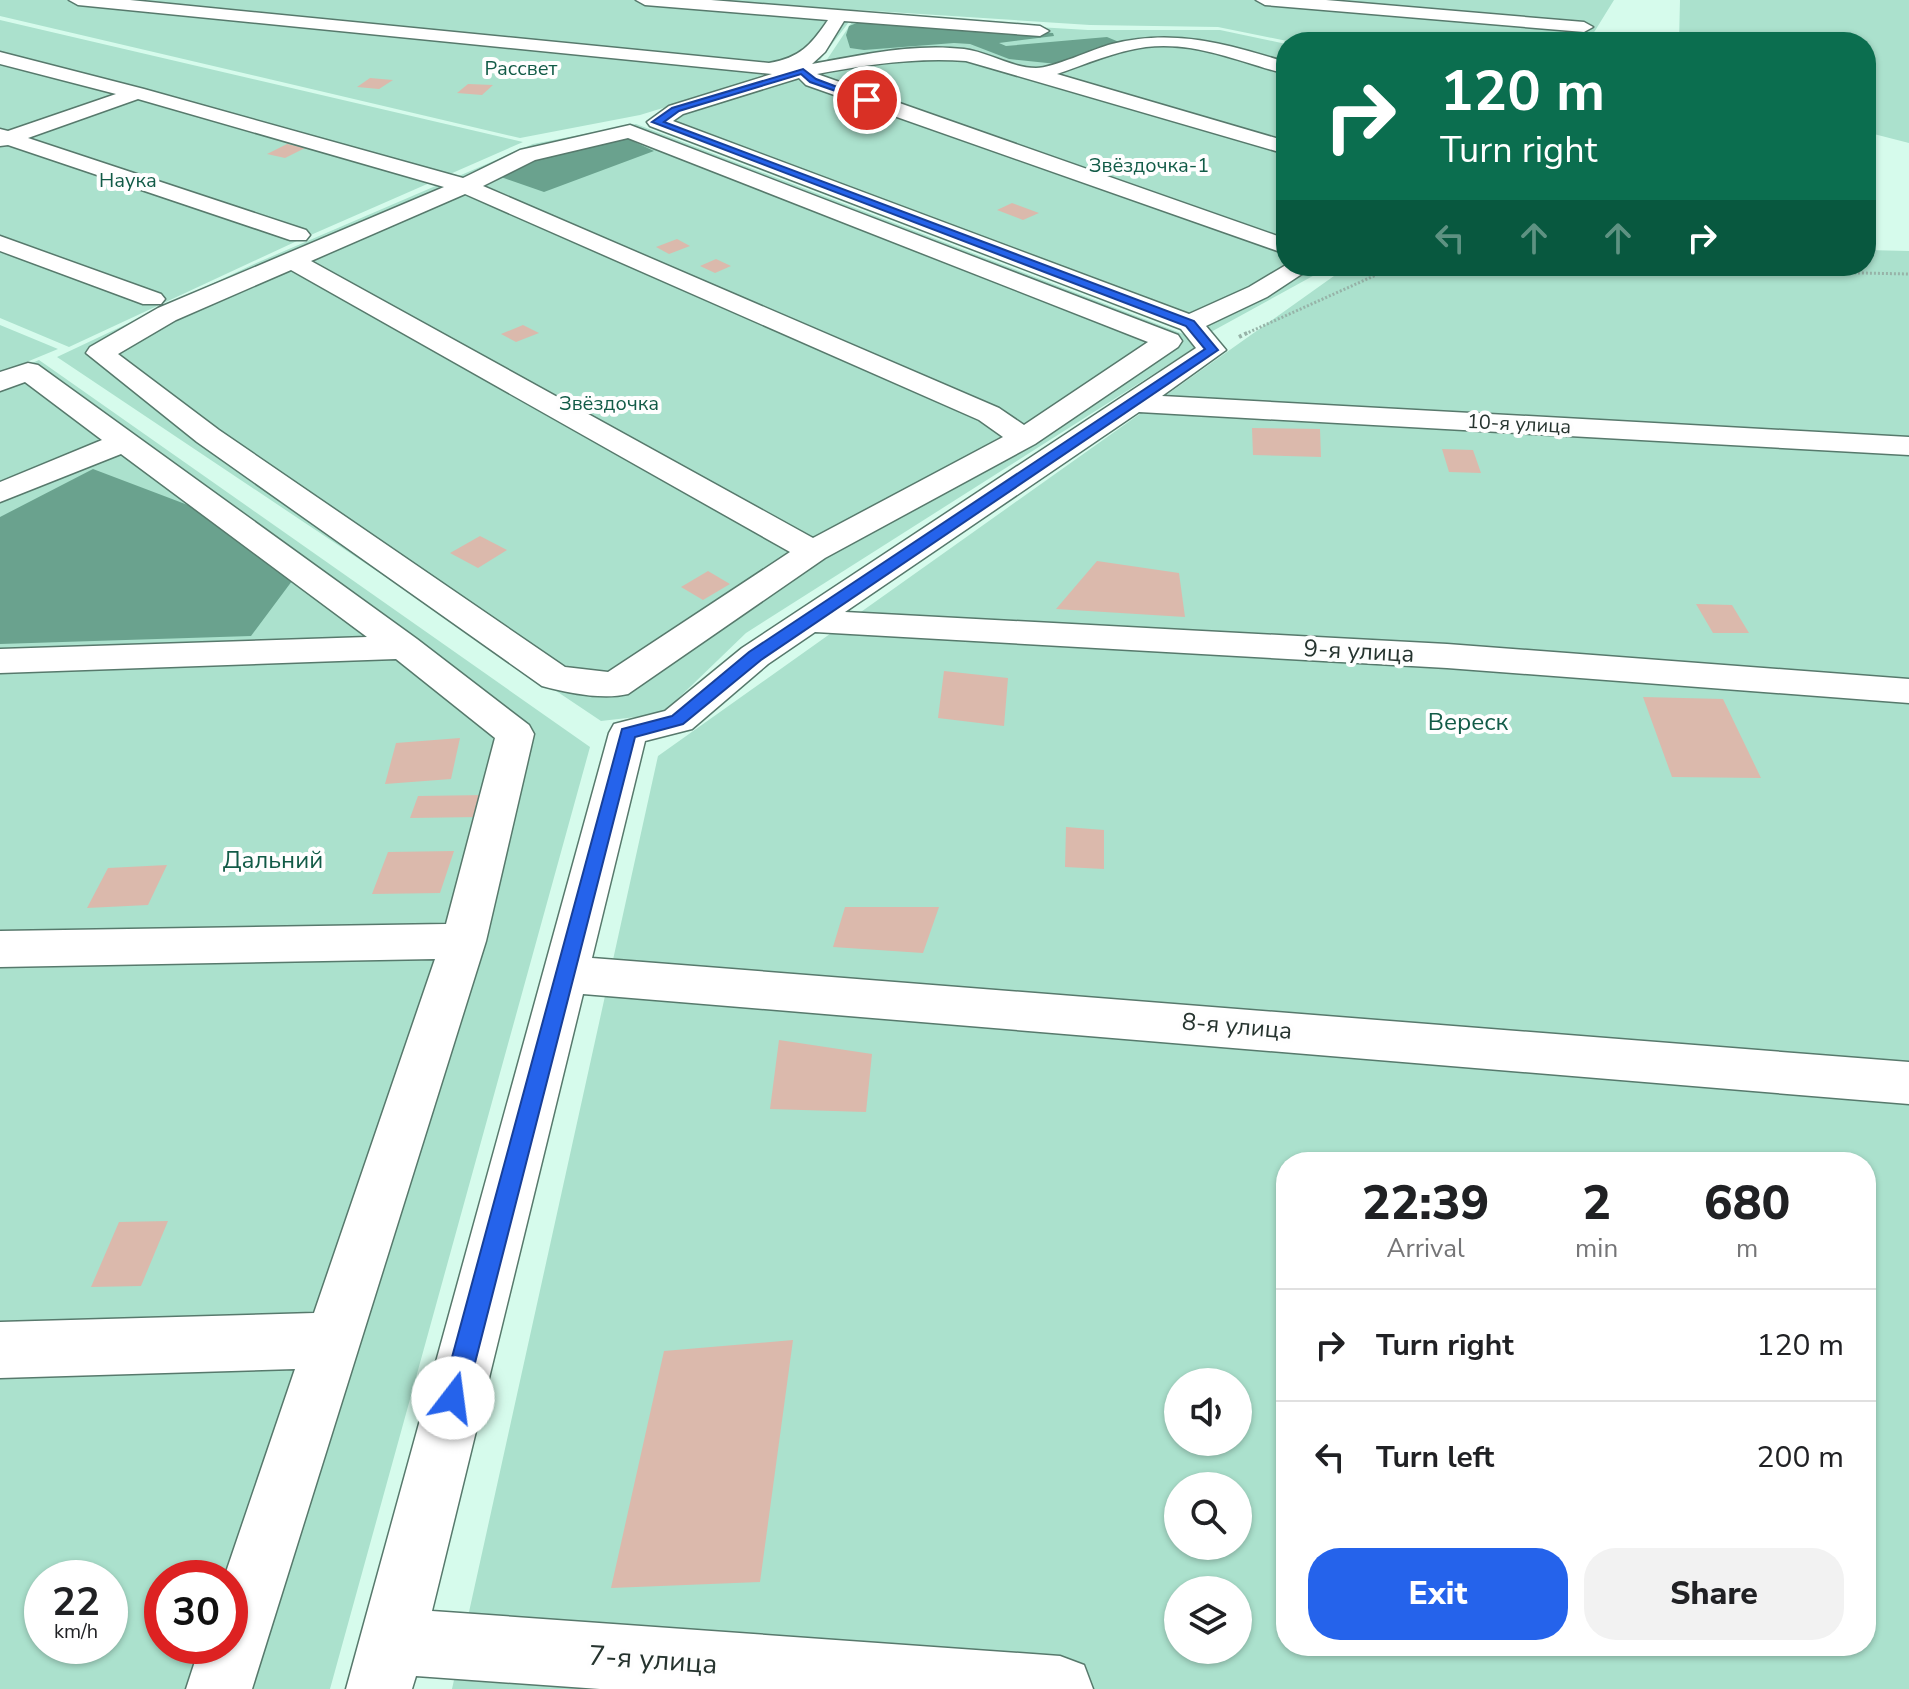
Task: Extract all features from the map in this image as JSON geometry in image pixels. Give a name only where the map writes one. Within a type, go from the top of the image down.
[{"type":"street","points":[[78,0],[769,69],[802,63],[813,56],[838,17]]},
{"type":"street","points":[[645,0],[1040,31]]},
{"type":"street","points":[[1265,0],[1584,27]]},
{"type":"street","points":[[1036,74],[1145,42],[1177,41],[1276,65]]},
{"type":"street","points":[[1201,336],[657,122],[676,110],[803,71],[863,60],[939,53],[967,55],[1276,145]]},
{"type":"street","points":[[0,58],[137,93],[465,186],[989,414],[1024,438]]},
{"type":"street","points":[[803,71],[813,81],[1276,243]]},
{"type":"street","points":[[3,138],[137,93]]},
{"type":"street","points":[[630,131],[1168,341],[1024,438],[813,551],[615,685],[555,678],[208,436],[100,353],[167,314],[294,248],[465,186],[528,155],[630,131]]},
{"type":"street","points":[[3,138],[294,248],[813,551]]},
{"type":"street","points":[[0,243],[152,299]]},
{"type":"street","points":[[384,1665],[628,733],[678,720],[755,656],[1130,403],[1201,336],[1258,292],[1285,276]]},
{"type":"street","points":[[0,382],[28,371],[404,647],[515,734],[464,941],[219,1689]]},
{"type":"street","name":"10-я улица","points":[[1130,403],[1909,446]]},
{"type":"street","points":[[0,493],[125,441]]},
{"type":"street","name":"9-я улица","points":[[809,621],[1447,656],[1909,691]]},
{"type":"street","points":[[0,661],[404,647]]},
{"type":"street","points":[[0,949],[464,941]]},
{"type":"street","name":"8-я улица","points":[[565,974],[1909,1083]]},
{"type":"street","points":[[0,1350],[334,1340]]},
{"type":"street","name":"7-я улица","points":[[384,1665],[1060,1689]]},
{"type":"path","points":[[1876,273],[1909,274]]},
{"type":"path","points":[[1201,336],[1368,276]]},
{"type":"green space","name":"Рассвет","points":[[0,0],[1614,0],[1594,32],[1276,32],[1276,39],[1218,27],[1090,25],[858,10],[820,60],[640,115],[520,138],[0,16]]},
{"type":"green space","points":[[1680,0],[1909,0],[1909,143],[1876,135],[1876,32],[1679,32]]},
{"type":"green space","name":"Звёздочка-1","points":[[856,16],[1088,30],[1220,30],[1276,42],[1276,276],[1313,276],[1209,333],[650,121],[666,110],[826,61]]},
{"type":"green space","name":"Наука","points":[[0,20],[523,142],[297,241],[69,347],[0,318]]},
{"type":"green space","name":"Звёздочка","points":[[636,124],[1204,342],[746,633],[662,714],[601,721],[57,357],[254,264],[533,144]]},
{"type":"green space","name":"Вереск","points":[[1876,250],[1909,251],[1909,1689],[452,1689],[658,756],[1334,276],[1876,276]]},
{"type":"green space","points":[[0,325],[58,349],[0,373]]},
{"type":"green space","name":"Дальний","points":[[39,360],[590,747],[330,1689],[0,1689],[0,377]]},
{"type":"shaded area","points":[[862,21],[1053,33],[1054,36],[999,43],[1006,46],[1107,37],[1119,42],[1118,46],[1057,64],[1009,59],[970,44],[864,50],[850,48],[846,35],[849,26]]},
{"type":"shaded area","points":[[622,136],[654,151],[544,192],[501,177],[507,168]]},
{"type":"shaded area","points":[[93,469],[230,521],[292,581],[251,636],[0,644],[0,517]]},
{"type":"building","points":[[370,78],[393,80],[379,89],[357,87]]},
{"type":"building","points":[[468,84],[493,85],[482,95],[457,93]]},
{"type":"building","points":[[287,144],[305,148],[285,158],[267,154]]},
{"type":"building","points":[[1012,203],[1039,213],[1023,220],[997,210]]},
{"type":"building","points":[[677,239],[690,246],[669,254],[656,247]]},
{"type":"building","points":[[716,259],[731,266],[715,273],[700,266]]},
{"type":"building","points":[[523,325],[539,333],[516,342],[501,334]]},
{"type":"building","points":[[1252,428],[1320,429],[1321,457],[1253,455]]},
{"type":"building","points":[[1442,449],[1473,450],[1481,473],[1449,472]]},
{"type":"building","points":[[480,536],[507,550],[478,568],[450,553]]},
{"type":"building","points":[[1097,561],[1179,573],[1185,617],[1056,609]]},
{"type":"building","points":[[708,571],[730,584],[703,600],[681,587]]},
{"type":"building","points":[[1696,604],[1732,605],[1749,633],[1713,633]]},
{"type":"building","points":[[944,671],[1008,678],[1004,726],[938,718]]},
{"type":"building","points":[[1643,697],[1723,699],[1761,778],[1672,777]]},
{"type":"building","points":[[460,738],[451,779],[385,784],[396,743]]},
{"type":"building","points":[[486,795],[479,817],[410,818],[418,796]]},
{"type":"building","points":[[1066,827],[1104,830],[1104,869],[1065,867]]},
{"type":"building","points":[[454,851],[440,893],[372,894],[388,852]]},
{"type":"building","points":[[167,865],[148,905],[87,908],[108,868]]},
{"type":"building","points":[[845,907],[939,907],[923,953],[833,947]]},
{"type":"building","points":[[779,1040],[872,1054],[866,1112],[770,1109]]},
{"type":"building","points":[[168,1221],[141,1286],[91,1287],[119,1222]]},
{"type":"building","points":[[793,1340],[760,1582],[611,1588],[664,1351]]},
{"type":"route","points":[[453,1398],[628,733],[678,720],[755,656],[1212,350],[1190,323],[657,122],[676,110],[803,71],[813,81],[867,100]]}]
